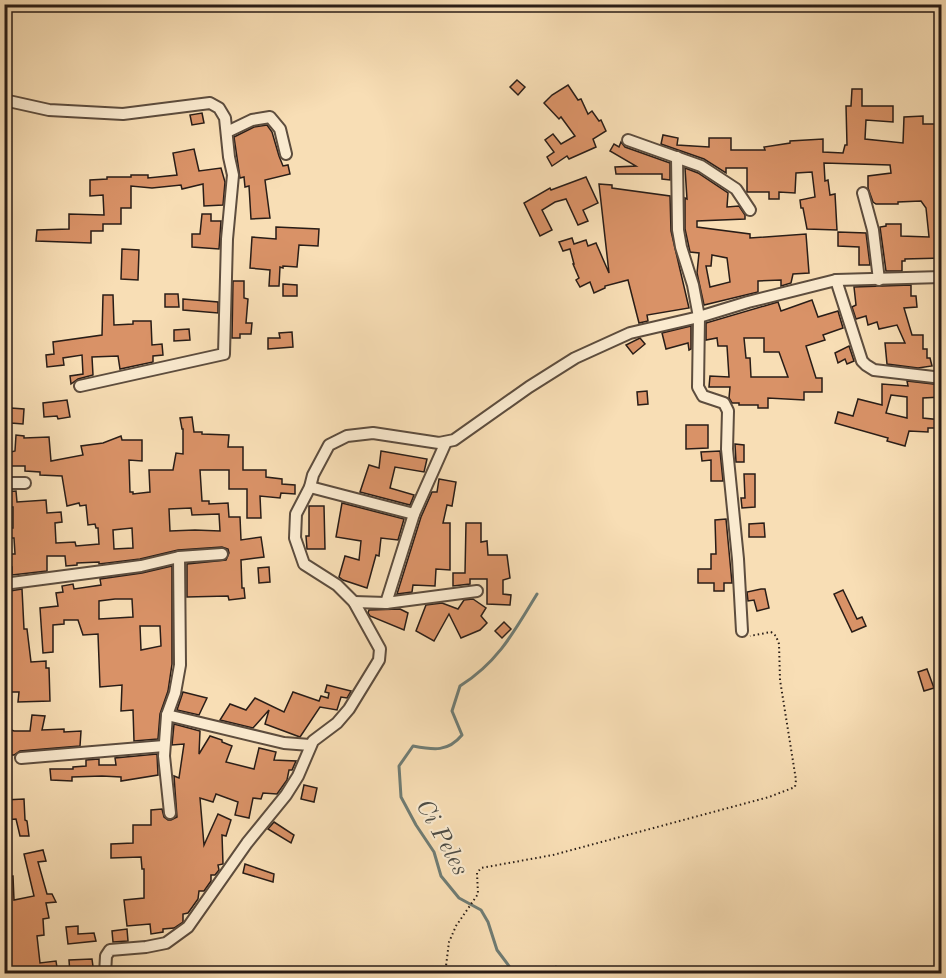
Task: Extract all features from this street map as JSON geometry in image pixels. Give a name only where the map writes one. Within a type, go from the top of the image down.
[{"type":"street","points":[[4,100],[49,110],[123,114],[210,103],[219,108],[225,118],[233,175],[227,239],[224,354],[80,386]]},
{"type":"street","points":[[227,132],[252,120],[270,117],[280,129],[286,154]]},
{"type":"street","points":[[628,140],[701,166],[736,189],[750,210]]},
{"type":"street","points":[[678,157],[678,230],[699,317],[698,387],[703,396],[724,403],[728,411],[728,448],[742,631]]},
{"type":"street","points":[[864,193],[873,230],[879,280]]},
{"type":"street","points":[[105,974],[106,956],[110,950],[166,943],[188,927],[247,843],[286,795],[298,776],[310,745],[337,723],[349,709],[379,660],[380,649],[354,602],[337,585],[304,564],[295,538],[296,514],[329,445],[347,436],[372,433],[439,443],[454,440],[575,358],[630,333],[836,280],[942,278]]},
{"type":"street","points":[[836,280],[862,361],[866,365],[874,370],[942,378]]},
{"type":"street","points":[[386,603],[414,514],[446,442]]},
{"type":"street","points":[[4,483],[25,483]]},
{"type":"street","points":[[310,487],[414,514]]},
{"type":"street","points":[[4,584],[141,566],[179,557],[222,554]]},
{"type":"street","points":[[170,813],[164,746],[167,715],[175,693],[180,665],[179,557]]},
{"type":"street","points":[[354,602],[386,603],[477,591]]},
{"type":"street","points":[[167,715],[284,743],[310,745]]},
{"type":"street","points":[[21,758],[164,746]]},
{"type":"path","points":[[445,974],[449,942],[479,891],[477,873],[485,867],[553,855],[769,797],[795,787],[796,780],[780,680],[778,640],[771,632],[746,636],[742,631]]},
{"type":"building","points":[[517,80],[525,87],[518,95],[510,87]]},
{"type":"building","points":[[568,85],[578,100],[581,99],[588,114],[592,111],[599,121],[601,120],[606,131],[593,139],[596,147],[569,159],[567,156],[552,166],[547,157],[554,152],[545,140],[553,134],[561,144],[575,136],[561,117],[559,119],[544,103]]},
{"type":"building","points":[[852,89],[862,89],[862,106],[893,106],[893,122],[866,120],[865,139],[903,143],[904,117],[923,116],[923,124],[935,124],[942,149],[942,258],[905,259],[902,261],[902,271],[886,271],[880,227],[886,224],[901,224],[901,236],[929,237],[926,208],[921,201],[898,202],[898,204],[873,202],[868,188],[868,176],[891,173],[890,165],[824,163],[825,181],[828,180],[830,195],[835,194],[837,230],[807,229],[800,200],[815,197],[812,172],[796,173],[795,193],[779,192],[779,199],[769,199],[769,192],[747,192],[747,168],[726,168],[726,173],[704,159],[661,144],[663,135],[678,138],[677,145],[709,147],[709,138],[731,138],[731,150],[765,150],[764,147],[790,143],[790,141],[823,139],[823,152],[843,153],[847,145],[846,106],[851,106]]},
{"type":"building","points":[[202,113],[204,123],[192,125],[190,115]]},
{"type":"building","points":[[267,125],[272,132],[283,166],[288,165],[290,174],[265,180],[270,218],[251,219],[249,186],[245,187],[244,177],[240,178],[234,137],[254,127]]},
{"type":"building","points":[[621,142],[625,147],[670,163],[670,180],[662,179],[662,174],[616,174],[615,167],[636,166],[610,151],[614,144],[619,147]]},
{"type":"building","points":[[194,149],[199,171],[221,168],[225,182],[223,205],[204,206],[203,184],[182,189],[181,185],[152,188],[131,186],[131,208],[121,208],[121,224],[103,224],[103,231],[91,231],[91,243],[36,241],[37,230],[69,229],[69,214],[104,215],[103,195],[90,196],[90,180],[131,177],[131,175],[148,175],[148,178],[177,175],[173,153]]},
{"type":"building","points":[[685,168],[698,173],[728,193],[727,207],[739,206],[745,215],[745,219],[697,221],[697,227],[750,234],[750,238],[806,234],[809,273],[793,274],[791,283],[781,286],[781,280],[758,281],[758,292],[704,305],[697,273],[699,253],[690,252],[685,229],[685,198],[687,199]],"holes":[[[712,255],[727,258],[730,282],[710,287],[706,266],[711,266]]]},
{"type":"building","points":[[586,177],[598,203],[583,210],[588,221],[578,225],[566,199],[555,202],[542,210],[552,230],[540,236],[524,203],[550,188],[551,190]]},
{"type":"building","points":[[599,184],[670,196],[671,231],[689,308],[647,315],[648,321],[639,323],[628,280],[605,286],[594,293],[590,282],[580,287],[576,280],[579,278],[570,249],[563,251],[559,242],[572,238],[574,244],[586,240],[588,246],[596,243],[609,273]]},
{"type":"building","points":[[202,214],[211,214],[211,221],[221,221],[219,249],[192,247],[192,234],[200,234]]},
{"type":"building","points":[[276,227],[319,229],[318,246],[299,245],[297,267],[280,267],[279,286],[269,286],[270,270],[250,268],[252,237],[276,239]]},
{"type":"building","points":[[838,232],[866,233],[870,265],[859,265],[859,247],[838,246]]},
{"type":"building","points":[[122,249],[139,250],[138,280],[121,279]]},
{"type":"building","points":[[233,281],[244,281],[244,298],[248,299],[246,323],[252,323],[251,334],[240,334],[240,338],[232,338]]},
{"type":"building","points":[[283,284],[297,285],[297,296],[283,296]]},
{"type":"building","points":[[911,285],[911,296],[916,296],[917,307],[904,308],[912,335],[923,335],[923,349],[927,349],[927,358],[930,358],[932,366],[918,368],[887,364],[885,343],[905,343],[897,325],[879,329],[877,322],[868,325],[866,316],[856,319],[852,307],[856,305],[854,287]]},
{"type":"building","points":[[165,294],[178,294],[179,307],[165,307]]},
{"type":"building","points":[[103,295],[113,295],[114,325],[133,324],[133,321],[151,321],[152,345],[162,344],[163,355],[153,356],[153,362],[120,369],[118,356],[92,357],[93,375],[78,379],[71,384],[70,376],[83,374],[82,355],[63,358],[64,365],[47,367],[46,355],[54,354],[53,342],[102,335]]},
{"type":"building","points":[[183,299],[218,302],[218,313],[183,310]]},
{"type":"building","points":[[812,300],[818,317],[838,311],[843,328],[823,335],[825,340],[806,346],[816,378],[822,378],[822,392],[804,392],[804,400],[768,398],[768,408],[758,408],[758,405],[732,403],[729,398],[730,387],[709,387],[710,376],[729,377],[727,346],[718,346],[717,338],[706,340],[706,323],[778,302],[781,311]],"holes":[[[744,338],[764,338],[764,352],[779,352],[788,377],[751,377],[750,358],[746,358]]]},
{"type":"building","points":[[691,326],[691,349],[689,350],[688,343],[666,349],[662,333]]},
{"type":"building","points":[[189,329],[190,340],[174,341],[174,330]]},
{"type":"building","points":[[292,332],[293,347],[268,349],[268,338],[280,338],[279,333]]},
{"type":"building","points":[[640,338],[645,344],[633,354],[626,345]]},
{"type":"building","points":[[849,346],[854,361],[847,364],[845,359],[838,363],[835,353]]},
{"type":"building","points":[[907,381],[942,385],[942,397],[923,398],[923,418],[942,420],[942,428],[928,428],[928,432],[909,431],[905,446],[887,441],[888,438],[835,423],[838,412],[853,416],[858,399],[882,405],[882,384],[908,386]],"holes":[[[891,395],[907,397],[907,418],[886,413]]]},
{"type":"building","points":[[647,391],[648,404],[638,405],[637,392]]},
{"type":"building","points":[[67,400],[70,417],[58,419],[57,416],[44,417],[43,403]]},
{"type":"building","points":[[11,408],[24,409],[23,424],[11,423]]},
{"type":"building","points":[[192,417],[194,432],[229,435],[228,447],[243,447],[243,470],[266,470],[266,477],[282,479],[282,484],[295,485],[295,494],[281,493],[280,498],[260,496],[261,518],[247,518],[247,489],[229,489],[229,470],[200,470],[202,501],[209,501],[209,504],[228,503],[229,517],[240,517],[241,540],[261,537],[264,557],[241,560],[242,588],[244,588],[245,598],[229,600],[228,596],[187,597],[187,564],[226,560],[228,549],[222,547],[178,550],[140,559],[99,564],[99,562],[77,563],[77,565],[66,566],[65,556],[47,556],[47,571],[12,575],[12,567],[4,567],[4,554],[15,554],[14,538],[4,538],[4,528],[13,528],[13,507],[5,507],[4,492],[16,491],[17,502],[46,500],[47,513],[61,512],[62,522],[55,523],[56,543],[75,542],[76,546],[99,544],[98,528],[95,524],[88,525],[86,505],[80,506],[79,503],[67,506],[62,476],[40,475],[40,472],[25,471],[25,466],[11,466],[11,452],[15,451],[16,435],[24,436],[24,438],[49,437],[51,461],[83,455],[81,446],[103,443],[121,436],[122,440],[142,440],[142,461],[129,460],[130,492],[133,494],[150,492],[149,470],[173,470],[176,453],[183,454],[183,429],[180,418]],"holes":[[[191,508],[192,515],[219,514],[220,531],[170,531],[169,509]],[[132,528],[133,548],[114,549],[113,530]]]},
{"type":"building","points":[[686,425],[708,425],[708,448],[686,449]]},
{"type":"building","points":[[735,444],[744,445],[744,462],[736,462]]},
{"type":"building","points":[[381,451],[427,459],[424,472],[395,467],[390,488],[414,495],[410,505],[360,492],[369,465],[379,468]]},
{"type":"building","points":[[720,451],[723,481],[711,481],[711,460],[702,461],[701,452]]},
{"type":"building","points":[[744,474],[755,474],[755,507],[742,508],[741,498],[745,498]]},
{"type":"building","points":[[439,479],[456,482],[452,506],[447,505],[443,523],[450,523],[450,570],[436,569],[435,586],[413,585],[412,592],[397,594],[421,517],[432,492],[437,492]]},
{"type":"building","points":[[342,503],[404,519],[398,540],[381,538],[379,556],[376,555],[367,588],[339,577],[345,556],[359,560],[361,541],[336,537]]},
{"type":"building","points":[[309,506],[324,506],[325,549],[307,549]]},
{"type":"building","points":[[726,519],[732,583],[724,583],[724,591],[714,591],[714,583],[698,583],[698,569],[711,569],[711,554],[716,554],[715,520]]},
{"type":"building","points":[[466,523],[481,523],[481,542],[487,541],[488,555],[507,555],[510,578],[503,580],[503,594],[511,595],[510,605],[487,604],[487,579],[470,579],[470,584],[453,586],[453,573],[465,573]]},
{"type":"building","points":[[764,523],[765,537],[749,537],[749,524]]},
{"type":"building","points":[[172,566],[172,664],[168,691],[160,714],[158,739],[134,741],[133,710],[121,711],[122,685],[100,687],[98,634],[83,635],[78,620],[64,620],[64,624],[53,625],[53,652],[43,653],[40,608],[58,606],[56,593],[63,592],[62,586],[73,584],[74,589],[101,585],[100,579]],"holes":[[[132,599],[133,617],[99,619],[99,601]],[[140,626],[160,626],[161,646],[141,650]]]},
{"type":"building","points":[[269,567],[270,582],[259,583],[258,568]]},
{"type":"building","points":[[22,589],[24,629],[27,629],[31,662],[46,661],[46,668],[49,668],[50,701],[18,702],[19,692],[4,692],[4,592]]},
{"type":"building","points":[[765,589],[769,608],[757,611],[754,600],[748,601],[747,592]]},
{"type":"building","points":[[843,590],[857,619],[862,617],[866,626],[852,632],[834,594]]},
{"type":"building","points":[[473,599],[486,608],[481,616],[487,623],[480,630],[461,638],[449,614],[434,641],[416,631],[426,605],[442,603],[458,609],[464,600]]},
{"type":"building","points":[[400,609],[408,613],[404,630],[370,616],[368,613],[369,610]]},
{"type":"building","points":[[504,622],[511,629],[502,638],[495,631]]},
{"type":"building","points":[[927,669],[934,688],[924,691],[918,672]]},
{"type":"building","points":[[327,685],[351,691],[347,698],[341,697],[337,710],[320,707],[300,737],[265,724],[269,710],[253,728],[220,720],[230,704],[246,710],[255,698],[284,712],[293,692],[319,701],[321,696],[328,698],[329,693],[325,692]]},
{"type":"building","points":[[183,692],[207,698],[199,715],[177,710]]},
{"type":"building","points":[[32,715],[45,716],[42,730],[81,731],[80,746],[20,751],[14,755],[4,755],[4,727],[14,731],[30,731]]},
{"type":"building","points":[[174,724],[200,731],[199,754],[210,736],[232,746],[226,762],[254,769],[259,748],[276,752],[274,760],[296,761],[277,794],[263,793],[261,799],[253,798],[249,818],[235,815],[238,802],[216,794],[213,802],[200,798],[204,845],[218,814],[231,820],[226,836],[222,835],[223,864],[218,865],[219,870],[215,875],[211,875],[211,881],[204,891],[199,891],[198,899],[188,913],[183,914],[183,922],[174,928],[163,929],[163,932],[151,934],[150,924],[127,926],[124,900],[144,898],[144,869],[142,869],[141,857],[111,858],[111,844],[133,843],[133,825],[151,825],[151,810],[162,809],[164,817],[168,820],[177,817],[174,776],[179,778],[184,744],[172,745]]},
{"type":"building","points":[[157,754],[158,775],[121,781],[121,777],[102,776],[72,777],[72,781],[51,780],[50,769],[73,769],[73,767],[86,766],[86,760],[99,759],[99,765],[116,765],[115,758]]},
{"type":"building","points":[[304,785],[317,788],[314,802],[301,799]]},
{"type":"building","points":[[24,799],[25,820],[29,836],[20,836],[16,819],[4,820],[4,800]]},
{"type":"building","points":[[274,822],[294,835],[291,843],[268,829]]},
{"type":"building","points":[[43,850],[46,861],[38,862],[47,894],[52,894],[56,902],[46,903],[49,918],[43,919],[44,935],[37,936],[40,963],[56,961],[58,974],[4,974],[4,935],[6,935],[4,877],[13,876],[14,900],[34,896],[24,854]]},
{"type":"building","points":[[245,864],[274,874],[273,882],[243,873]]},
{"type":"building","points":[[78,926],[78,934],[94,933],[96,941],[68,944],[66,927]]},
{"type":"building","points":[[127,929],[128,941],[113,942],[112,931]]},
{"type":"building","points":[[92,959],[94,974],[70,974],[69,960]]},
{"type":"waterway","name":"Ci Peles","points":[[515,974],[497,950],[488,922],[481,910],[459,898],[441,876],[434,852],[401,797],[399,766],[413,746],[446,747],[462,735],[452,711],[460,686],[485,667],[495,656],[513,633],[537,594]]},
{"type":"waterway","name":"Ci Peles","points":[[548,974],[556,967],[571,974]]}]
